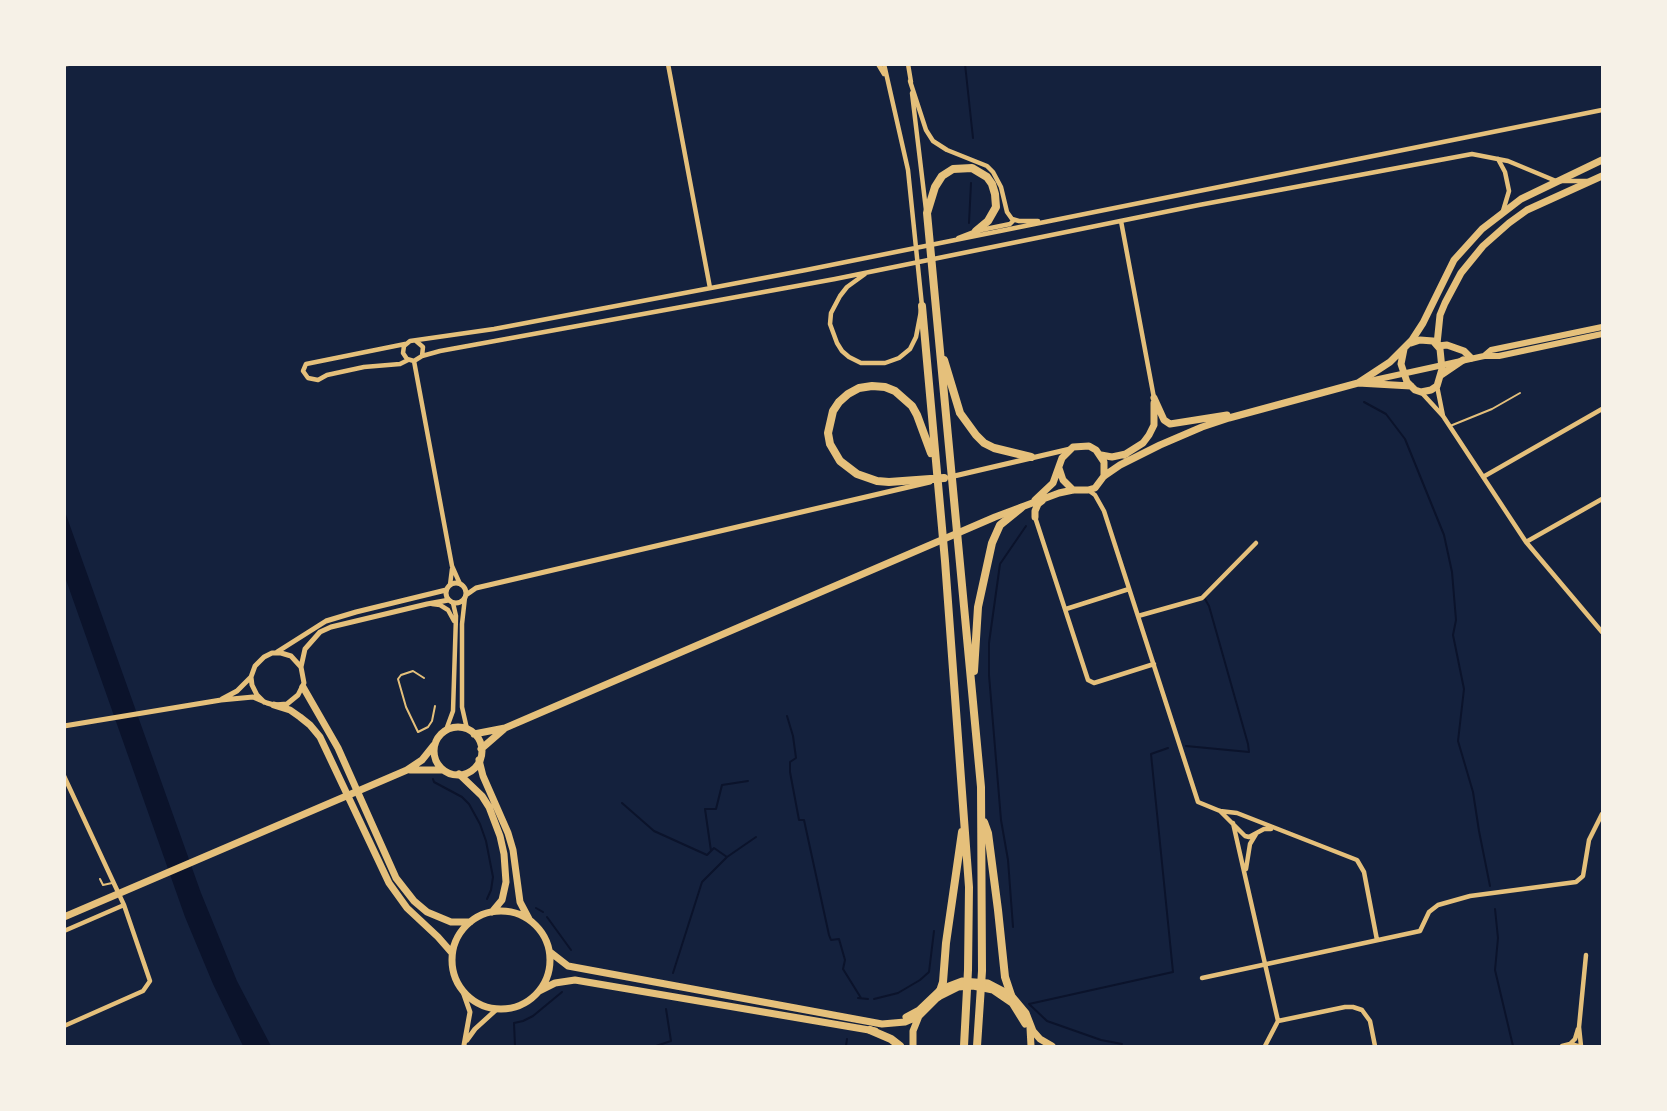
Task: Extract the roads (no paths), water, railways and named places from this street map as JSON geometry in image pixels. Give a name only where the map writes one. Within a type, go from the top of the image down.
[{"type":"highway","points":[[976,231],[993,214],[996,207],[995,194],[987,177],[972,168],[953,169],[942,176],[935,187],[927,213],[982,814],[981,971],[977,1047]]},
{"type":"highway","points":[[922,306],[945,561],[969,887],[964,1047]]},
{"type":"highway","points":[[939,347],[960,413],[972,430],[984,443],[994,448],[1031,457]]},
{"type":"highway","points":[[935,466],[917,415],[912,406],[895,391],[885,387],[859,388],[844,398],[833,411],[828,433],[830,444],[835,455],[848,468],[867,478],[889,482],[944,478]]},
{"type":"highway","points":[[975,723],[975,640],[982,584],[994,535],[1006,517],[1021,508]]},
{"type":"highway","points":[[982,814],[988,833],[1005,977],[1011,995]]},
{"type":"highway","points":[[937,993],[943,982],[946,943],[964,816]]},
{"type":"highway","points":[[870,1030],[900,1047]]},
{"type":"main road","points":[[1358,383],[1390,362],[1406,347],[1423,323],[1454,260],[1482,229],[1521,199],[1602,160]]},
{"type":"main road","points":[[1467,359],[1464,351],[1447,345],[1438,345],[1424,340],[1406,347],[1402,357],[1402,373],[1411,386],[1421,392],[1437,386],[1442,364],[1442,353],[1438,345],[1440,315],[1461,273],[1483,246],[1527,210],[1602,176]]},
{"type":"main road","points":[[1484,356],[1491,350],[1602,327]]},
{"type":"main road","points":[[1438,330],[1447,345]]},
{"type":"main road","points":[[1031,503],[1053,483],[1062,458],[1071,449],[1081,446],[1089,446],[1101,455],[1112,457],[1124,455],[1253,411],[1358,383],[1442,364],[1484,356],[1499,356],[1602,334]]},
{"type":"main road","points":[[1441,375],[1467,359]]},
{"type":"main road","points":[[1358,383],[1411,386]]},
{"type":"main road","points":[[1154,398],[1164,420],[1170,424],[1253,411]]},
{"type":"main road","points":[[1124,455],[1143,443],[1149,435],[1154,425],[1154,398]]},
{"type":"main road","points":[[1104,476],[1160,444]]},
{"type":"main road","points":[[474,734],[505,728],[995,517],[1073,489],[1088,490],[1100,483],[1104,476],[1105,469],[1101,455]]},
{"type":"main road","points":[[1059,465],[1062,480],[1073,489]]},
{"type":"main road","points":[[1035,517],[1038,504],[1049,497]]},
{"type":"main road","points":[[303,687],[338,748],[387,862],[400,884],[427,912],[451,922],[470,922]]},
{"type":"main road","points":[[274,705],[300,717],[320,737],[389,883],[407,909],[452,953]]},
{"type":"main road","points":[[64,915],[407,770],[422,760],[446,730],[454,727],[467,729],[479,741],[481,749],[479,760],[483,776],[508,833],[513,850],[520,902],[529,920],[543,934],[550,952],[549,969],[540,991]]},
{"type":"main road","points":[[481,749],[505,728]]},
{"type":"main road","points":[[434,745],[436,761],[444,770]]},
{"type":"main road","points":[[459,774],[472,770],[479,760]]},
{"type":"main road","points":[[407,770],[444,770],[459,774],[482,796],[489,807],[500,836],[506,882],[502,900],[492,912],[470,922],[460,933],[452,953],[453,972],[463,992],[481,1005],[497,1009],[520,1006],[540,991],[563,981],[587,981],[883,1032],[905,1047]]},
{"type":"main road","points":[[492,912],[515,913],[529,920]]},
{"type":"main road","points":[[550,952],[568,966],[885,1021],[902,1019],[919,1010],[937,993],[962,981],[993,984],[1011,995],[1026,1013],[1030,1025],[1040,1039],[1052,1047]]},
{"type":"main road","points":[[913,1047],[914,1031],[919,1016],[937,993],[958,987],[973,986],[993,990],[1003,996],[1018,1010],[1030,1034],[1044,1047]]},
{"type":"main road","points":[[859,1018],[892,1024],[919,1016]]},
{"type":"main road","points":[[1030,1025],[1031,1047]]},
{"type":"street","points":[[668,64],[710,288]]},
{"type":"street","points":[[878,64],[885,77]]},
{"type":"street","points":[[868,272],[847,286],[834,305],[830,324],[837,343],[849,357],[861,363],[885,363],[899,358],[910,349],[916,337],[922,306],[908,170],[885,77],[884,64]]},
{"type":"street","points":[[908,64],[927,213]]},
{"type":"street","points":[[910,81],[926,129],[933,141],[947,150],[979,162],[993,172],[1001,187],[1007,212],[1014,220],[1049,222]]},
{"type":"street","points":[[1592,180],[1556,181],[1498,159],[1472,154],[1463,155],[868,272],[440,351],[400,364],[364,367],[327,375],[318,380],[308,378],[303,371],[306,364],[405,344],[410,341],[494,329],[949,242],[1602,110]]},
{"type":"street","points":[[1498,159],[1505,172],[1509,191],[1503,211]]},
{"type":"street","points":[[949,242],[976,231],[1010,224],[1014,220]]},
{"type":"street","points":[[1121,221],[1154,398]]},
{"type":"street","points":[[416,341],[423,347],[422,356]]},
{"type":"street","points":[[405,344],[402,353],[411,361],[452,567],[465,596],[462,624],[462,704],[467,729]]},
{"type":"street","points":[[1437,386],[1443,416]]},
{"type":"street","points":[[1421,392],[1443,416],[1526,542],[1602,632]]},
{"type":"street","points":[[1483,477],[1602,409]]},
{"type":"street","points":[[64,726],[221,700],[253,697],[274,705],[292,701],[303,687],[301,667],[305,648],[320,632],[331,627],[427,604],[459,602],[476,588],[1071,449]]},
{"type":"street","points":[[1088,490],[1095,495],[1104,511],[1195,797],[1202,804],[1220,811],[1237,813],[1357,860],[1364,872],[1377,940]]},
{"type":"street","points":[[1526,542],[1602,498]]},
{"type":"street","points":[[1035,517],[1090,683],[1154,664]]},
{"type":"street","points":[[1138,616],[1202,598],[1256,543]]},
{"type":"street","points":[[446,730],[453,711],[456,633],[455,608],[446,595],[452,567]]},
{"type":"street","points":[[221,700],[237,691],[251,676],[260,660],[338,617],[461,585],[476,588]]},
{"type":"street","points":[[1066,609],[1129,589]]},
{"type":"street","points":[[427,604],[440,605],[448,610],[453,617],[456,633]]},
{"type":"street","points":[[275,653],[291,656],[301,667]]},
{"type":"street","points":[[251,676],[254,692],[264,702]]},
{"type":"street","points":[[64,776],[124,904],[150,981],[143,991],[64,1026]]},
{"type":"street","points":[[1220,811],[1245,836],[1249,837],[1264,829],[1274,829]]},
{"type":"street","points":[[1202,978],[1420,931],[1429,912],[1438,905],[1489,892],[1576,882],[1583,876],[1589,840],[1602,814]]},
{"type":"street","points":[[1248,818],[1257,833]]},
{"type":"street","points":[[1233,823],[1246,872],[1278,1021],[1265,1047]]},
{"type":"street","points":[[1246,872],[1250,844],[1257,833]]},
{"type":"street","points":[[64,931],[124,904]]},
{"type":"street","points":[[1570,1044],[1580,1047],[1579,1027],[1586,955]]},
{"type":"street","points":[[463,992],[470,1012],[464,1046]]},
{"type":"street","points":[[1278,1021],[1353,1007],[1362,1010],[1370,1021],[1375,1047]]},
{"type":"street","points":[[464,1046],[475,1029],[497,1009]]},
{"type":"street","points":[[1562,1047],[1575,1039],[1579,1027]]},
{"type":"lane","points":[[1450,426],[1492,409],[1520,393]]},
{"type":"lane","points":[[424,678],[413,671],[401,675],[398,679],[406,707],[418,732],[428,727],[432,721],[435,706]]},
{"type":"lane","points":[[100,879],[105,886],[114,882]]},
{"type":"water","points":[[64,509],[201,893],[237,981],[271,1046],[243,1046],[213,984],[185,917],[65,577]]},
{"type":"waterway","points":[[965,64],[973,138]]},
{"type":"waterway","points":[[969,223],[971,183]]},
{"type":"waterway","points":[[1364,402],[1386,414],[1405,439],[1444,535],[1452,572],[1456,620],[1453,635],[1464,689],[1458,741],[1473,792],[1490,886]]},
{"type":"waterway","points":[[1013,927],[1008,860],[1001,820],[989,675],[989,643],[1000,564],[1026,526]]},
{"type":"waterway","points":[[1186,746],[1249,752],[1209,606],[1205,599]]},
{"type":"waterway","points":[[787,716],[796,758],[790,762],[790,772],[799,820],[804,820],[829,935],[831,940],[839,939],[845,960],[843,969],[861,998]]},
{"type":"waterway","points":[[1122,1044],[1101,1040],[1047,1021],[1029,1004],[1173,972],[1151,754],[1168,748]]},
{"type":"waterway","points":[[433,779],[434,782],[462,797],[469,804],[480,824],[493,877],[487,899]]},
{"type":"waterway","points":[[711,851],[705,809],[716,809],[722,785],[748,781]]},
{"type":"waterway","points":[[622,803],[654,831],[707,855],[714,848],[727,857]]},
{"type":"waterway","points":[[673,973],[702,882],[727,857],[756,837]]},
{"type":"waterway","points":[[536,908],[543,912]]},
{"type":"waterway","points":[[1495,909],[1498,938],[1495,970],[1513,1046]]},
{"type":"waterway","points":[[547,917],[571,950]]},
{"type":"waterway","points":[[874,999],[898,993],[929,972],[934,931]]},
{"type":"waterway","points":[[515,1046],[514,1023],[533,1016],[562,992]]},
{"type":"waterway","points":[[858,998],[868,999]]},
{"type":"waterway","points":[[656,1046],[671,1041],[666,1009]]},
{"type":"waterway","points":[[846,1046],[847,1039]]},
{"type":"railway","points":[[64,66],[74,64]]}]
